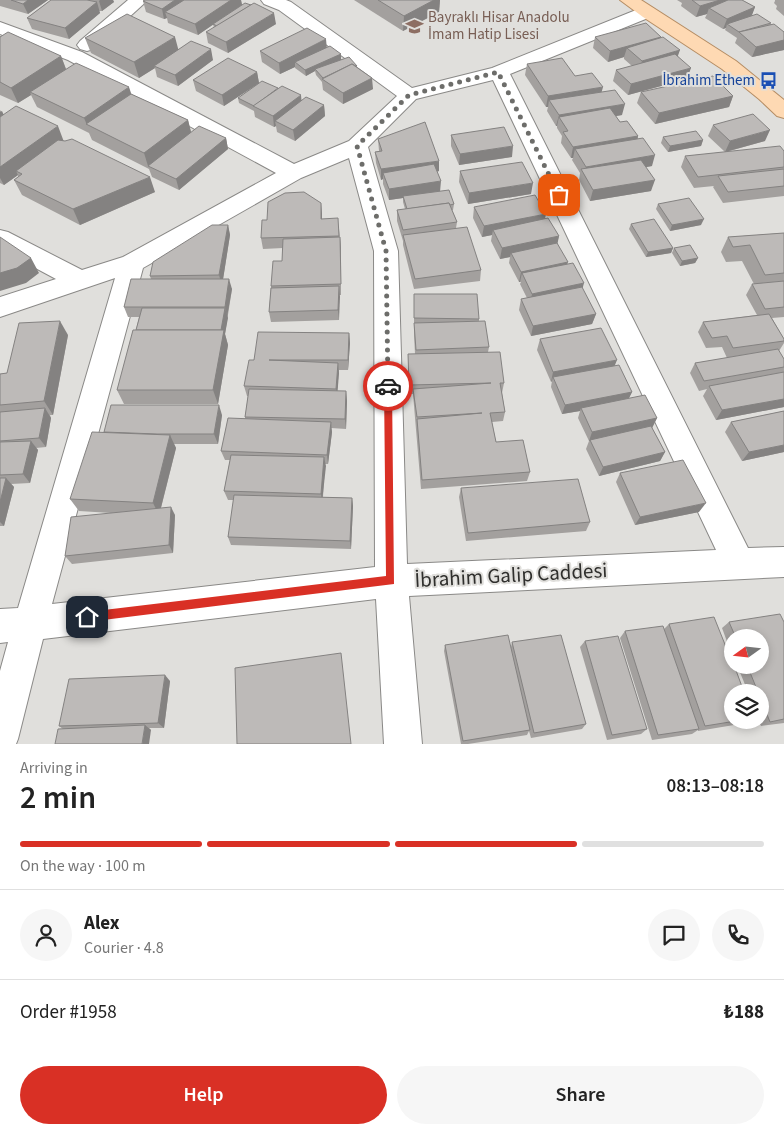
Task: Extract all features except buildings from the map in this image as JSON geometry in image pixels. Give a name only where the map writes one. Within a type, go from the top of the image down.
[{"type":"main road","points":[[629,0],[703,46],[763,90],[784,112]]},
{"type":"street","points":[[75,56],[139,0]]},
{"type":"street","points":[[282,2],[409,95]]},
{"type":"street","points":[[0,307],[78,279],[132,263],[293,173],[357,146],[409,95],[498,72],[647,12]]},
{"type":"street","points":[[0,28],[75,56],[293,173]]},
{"type":"street","points":[[498,72],[739,564]]},
{"type":"street","points":[[357,146],[386,251],[391,580],[403,744]]},
{"type":"street","points":[[0,238],[78,279]]},
{"type":"street","points":[[0,740],[15,625],[132,263]]},
{"type":"street","name":"İbrahim Galip Caddesi","points":[[15,625],[391,580],[784,562]]},
{"type":"way so far","points":[[388,386],[386,251],[357,146],[409,95],[498,72],[559,195]]},
{"type":"place","name":"Bayraklı Hisar Anadolu İmam Hatip Lisesi","points":[[414,26]]},
{"type":"place","name":"İbrahim Ethem","points":[[769,80]]},
{"type":"route","points":[[87,617],[391,580],[388,386]]}]
